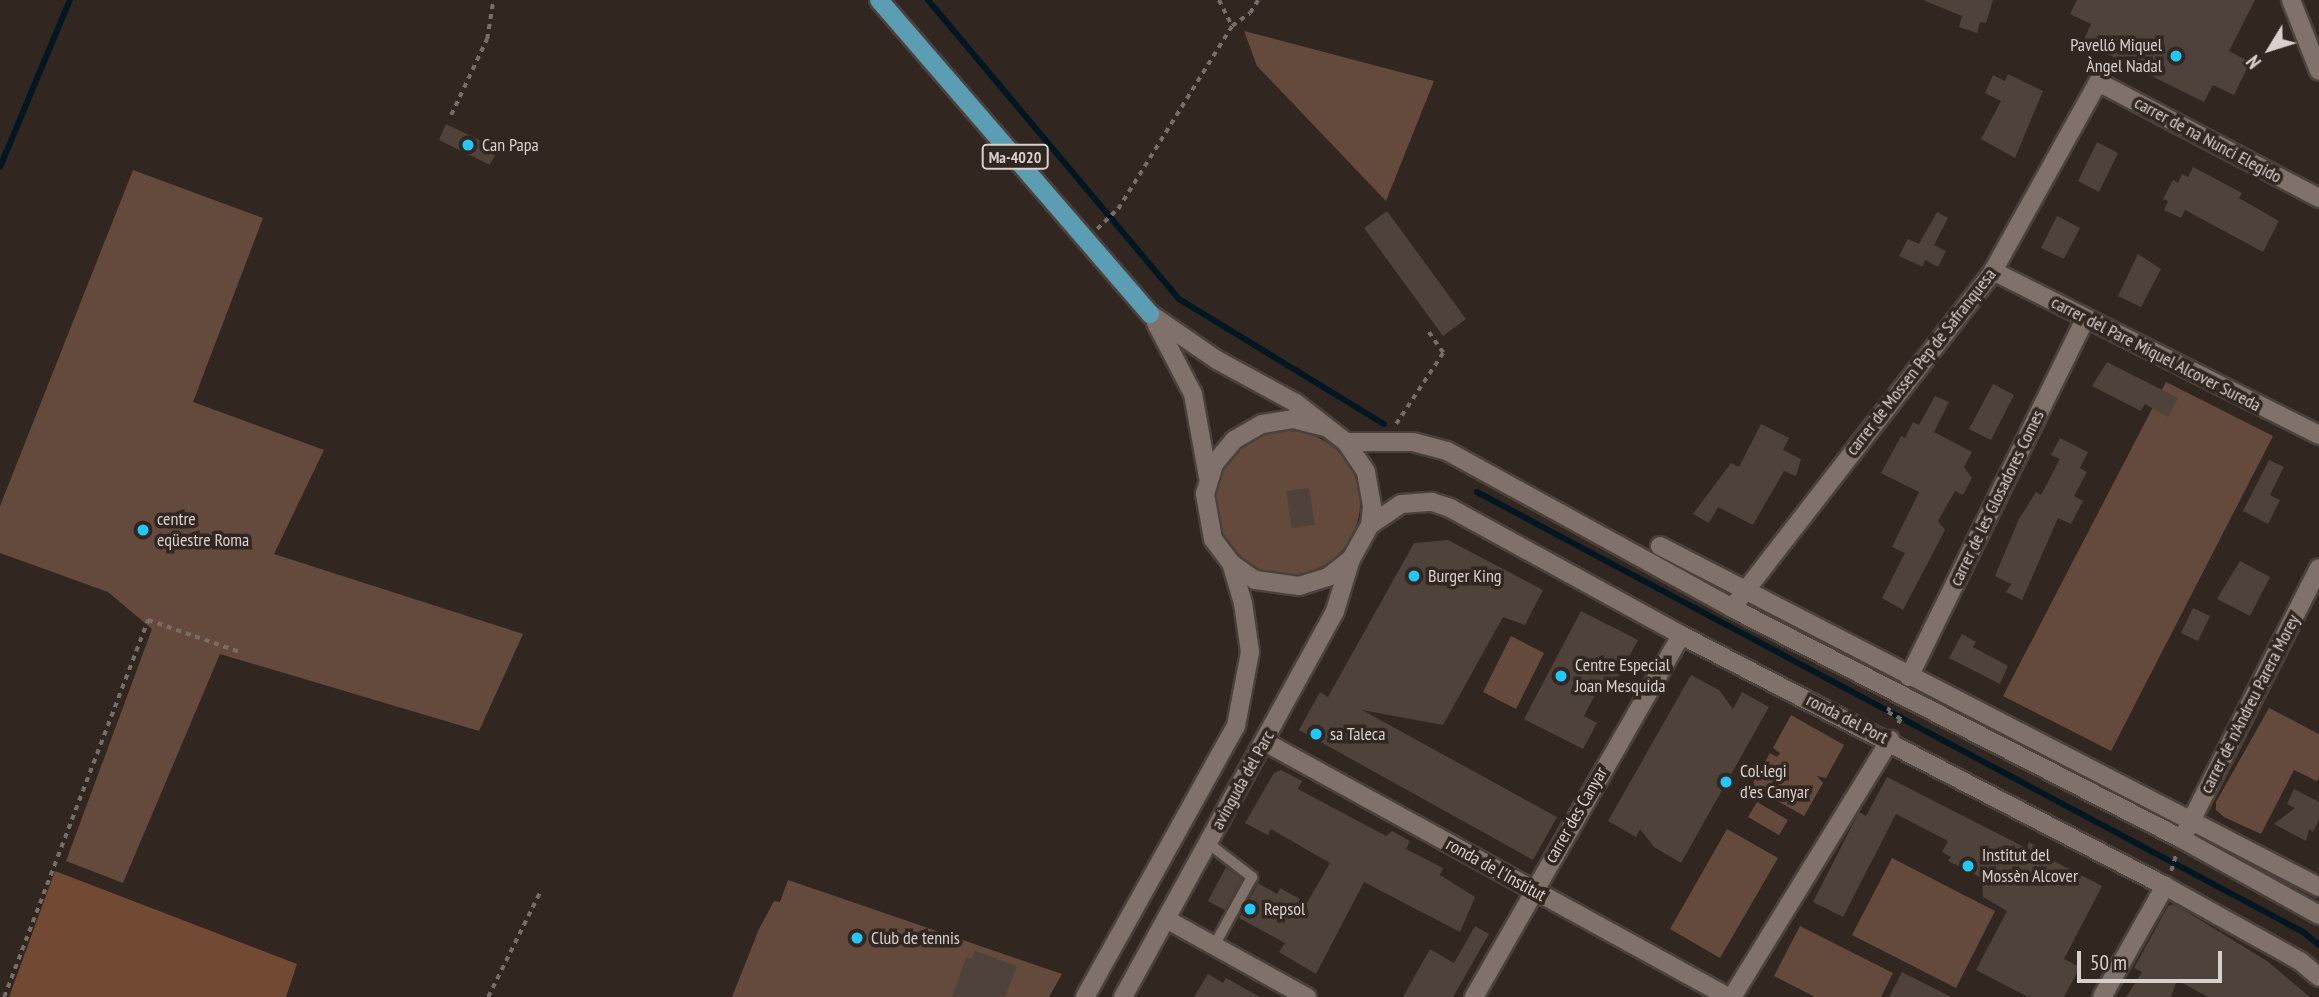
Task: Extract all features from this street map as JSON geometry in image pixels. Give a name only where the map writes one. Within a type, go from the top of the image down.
[{"type":"main road","name":"Ma-4020","points":[[879,0],[1150,314]]},
{"type":"street","points":[[2291,0],[2319,71]]},
{"type":"street","name":"carrer de na Nunci Elegido","points":[[2098,82],[2319,198]]},
{"type":"street","name":"carrer de Mossen Pep de Safranquesa","points":[[1742,591],[1993,271],[2098,82]]},
{"type":"street","name":"carrer del Pare Miquel Alcover Sureda","points":[[1993,271],[2319,435]]},
{"type":"street","name":"Ma-4020","points":[[1150,314],[1187,341],[1296,403],[1346,442],[1366,472],[1372,507],[1370,525]]},
{"type":"street","name":"Ma-4020","points":[[1150,314],[1175,352],[1193,394],[1208,479],[1208,524],[1231,563]]},
{"type":"street","name":"carrer de les Glosadores Comes","points":[[1909,677],[2085,319]]},
{"type":"street","name":"Ma-4020","points":[[1208,479],[1223,451],[1254,427],[1293,419],[1324,427]]},
{"type":"street","points":[[1346,442],[1429,444],[1447,451],[1732,608],[2182,839],[2319,915]]},
{"type":"street","name":"ronda del Port","points":[[1370,525],[1395,508],[1415,501],[1450,508],[1681,635],[1890,740],[2165,886],[2300,961],[2319,977]]},
{"type":"street","points":[[1231,563],[1270,585],[1299,586],[1328,577],[1351,559],[1370,525]]},
{"type":"street","points":[[1661,546],[1742,591],[2319,887]]},
{"type":"street","name":"avinguda del Parc","points":[[1123,997],[1335,611],[1351,559]]},
{"type":"street","name":"avinguda del Parc","points":[[1085,997],[1237,726],[1250,652],[1243,603],[1231,563]]},
{"type":"street","name":"carrer de n'Andreu Parera Morey","points":[[2182,839],[2319,568]]},
{"type":"street","points":[[1732,608],[1742,591]]},
{"type":"street","name":"carrer des Canyar","points":[[1474,997],[1681,635]]},
{"type":"street","points":[[1730,997],[1890,740]]},
{"type":"street","name":"ronda de l'Institut","points":[[1265,742],[1730,997]]},
{"type":"street","points":[[2102,997],[2165,886]]},
{"type":"street","points":[[1166,919],[1307,997]]},
{"type":"lane","points":[[1208,843],[1252,877],[1215,944]]},
{"type":"path","points":[[451,115],[487,39],[493,0]]},
{"type":"path","points":[[1219,0],[1232,26]]},
{"type":"path","points":[[1086,240],[1118,209],[1232,26],[1250,13],[1258,0]]},
{"type":"path","points":[[1397,443],[1395,420],[1443,353],[1427,330]]},
{"type":"path","points":[[4,997],[148,620],[240,652]]},
{"type":"path","points":[[1890,740],[1901,719],[1888,712],[1898,693]]},
{"type":"path","points":[[2165,886],[2182,839]]},
{"type":"path","points":[[488,997],[541,890]]},
{"type":"shaded area","points":[[1244,31],[1434,81],[1386,201],[1257,66]]},
{"type":"shaded area","name":"centre eqüestre Roma","points":[[133,170],[263,218],[193,402],[324,450],[274,554],[523,634],[479,731],[220,654],[123,883],[66,861],[152,629],[108,592],[0,553],[0,506]]},
{"type":"shaded area","points":[[2166,382],[2273,436],[2111,751],[2003,696]]},
{"type":"shaded area","points":[[1288,431],[1315,437],[1339,452],[1354,476],[1360,503],[1354,530],[1339,554],[1315,569],[1288,575],[1261,569],[1237,554],[1222,530],[1216,503],[1222,476],[1237,452],[1261,437]]},
{"type":"shaded area","points":[[1511,636],[1544,653],[1516,709],[1483,692]]},
{"type":"shaded area","points":[[2269,708],[2319,734],[2319,778],[2317,781],[2294,770],[2261,834],[2224,817],[2216,810],[2216,802]]},
{"type":"shaded area","points":[[1791,715],[1844,745],[1826,778],[1817,776],[1823,783],[1804,816],[1751,786],[1770,753],[1777,757],[1780,753],[1773,748]]},
{"type":"shaded area","points":[[1757,802],[1788,820],[1779,835],[1748,817]]},
{"type":"shaded area","points":[[1727,829],[1778,858],[1720,958],[1670,929]]},
{"type":"shaded area","points":[[1892,858],[1995,911],[1956,988],[1852,935]]},
{"type":"shaded area","points":[[55,871],[297,964],[286,997],[9,997]]},
{"type":"shaded area","name":"Club de tennis","points":[[788,880],[1062,974],[1049,997],[732,997],[759,929],[774,901],[780,902]]},
{"type":"shaded area","points":[[1800,926],[1893,973],[1881,997],[1815,997],[1774,976]]},
{"type":"building","points":[[1923,0],[1993,0],[1986,23],[1980,22],[1977,33],[1959,27],[1962,16]]},
{"type":"building","name":"Pavelló Miquel Àngel Nadal","points":[[2077,0],[2255,0],[2229,51],[2250,62],[2234,95],[2213,85],[2204,102],[2083,42],[2091,24],[2070,14]]},
{"type":"building","points":[[2008,74],[2043,91],[2015,158],[1981,139],[2001,101],[1985,93],[1993,75],[2005,81]]},
{"type":"building","name":"Can Papa","points":[[446,124],[498,149],[490,165],[439,140]]},
{"type":"building","points":[[2097,142],[2118,153],[2099,192],[2078,181]]},
{"type":"building","points":[[2193,167],[2242,193],[2239,198],[2279,221],[2263,252],[2185,210],[2181,218],[2164,210],[2168,201],[2163,199],[2173,180],[2178,183],[2182,174],[2188,177]]},
{"type":"building","points":[[1387,211],[1466,319],[1443,336],[1364,228]]},
{"type":"building","points":[[1937,212],[1948,218],[1934,245],[1946,251],[1938,267],[1925,260],[1923,267],[1899,256],[1908,239],[1919,244]]},
{"type":"building","points":[[2057,216],[2080,228],[2064,259],[2041,248]]},
{"type":"building","points":[[2138,254],[2161,269],[2141,307],[2118,296]]},
{"type":"building","points":[[2107,362],[2178,398],[2168,417],[2145,404],[2141,411],[2092,386]]},
{"type":"building","points":[[1993,384],[2014,395],[1991,440],[1969,429]]},
{"type":"building","points":[[1935,396],[1949,402],[1934,432],[1972,452],[1964,467],[1972,478],[1963,495],[1955,491],[1938,521],[1945,530],[1903,610],[1882,598],[1905,553],[1892,547],[1919,492],[1881,473],[1901,436],[1905,438],[1913,422],[1919,425]]},
{"type":"building","points":[[1761,424],[1789,438],[1783,450],[1801,459],[1796,476],[1784,471],[1753,525],[1718,507],[1709,523],[1693,514],[1731,463],[1739,467]]},
{"type":"building","points":[[2060,438],[2088,452],[2080,468],[2087,472],[2074,496],[2083,501],[2071,524],[2058,518],[2022,600],[2006,592],[2011,584],[1995,576],[2019,519],[2036,492],[2041,495],[2060,459],[2051,455]]},
{"type":"building","points":[[2269,460],[2284,467],[2270,495],[2280,500],[2268,524],[2243,511]]},
{"type":"building","points":[[1309,488],[1315,525],[1292,528],[1286,491]]},
{"type":"building","points":[[1448,540],[1543,590],[1525,625],[1503,617],[1443,725],[1362,710],[1557,817],[1533,860],[1299,730],[1320,692],[1328,697],[1414,543]]},
{"type":"building","points":[[2240,561],[2270,577],[2250,616],[2217,599]]},
{"type":"building","points":[[2193,608],[2210,616],[2198,641],[2181,633]]},
{"type":"building","points":[[1581,611],[1638,640],[1614,685],[1605,679],[1584,716],[1597,723],[1583,749],[1524,719]]},
{"type":"building","points":[[1962,634],[1976,642],[1973,647],[2008,666],[2000,684],[1949,658]]},
{"type":"building","points":[[1691,675],[1719,690],[1733,709],[1742,692],[1769,707],[1681,863],[1654,847],[1640,829],[1636,837],[1608,821]]},
{"type":"building","points":[[1281,770],[1302,781],[1298,789],[1386,836],[1392,831],[1410,841],[1406,849],[1443,868],[1440,875],[1475,897],[1460,932],[1364,882],[1316,974],[1279,952],[1285,943],[1239,918],[1258,883],[1277,894],[1280,888],[1307,903],[1330,863],[1271,829],[1268,835],[1245,823],[1274,773]]},
{"type":"building","points":[[1887,777],[2026,848],[2029,842],[2046,851],[2044,856],[2102,886],[2064,959],[2080,967],[2064,997],[2028,997],[1976,970],[2007,911],[1983,897],[1982,878],[1948,861],[1951,857],[1942,852],[1948,841],[1896,814],[1843,917],[1813,902],[1859,812],[1866,816]]},
{"type":"building","points":[[2294,789],[2319,802],[2319,820],[2313,832],[2309,829],[2306,841],[2274,824],[2295,808],[2287,804]]},
{"type":"building","points":[[1226,867],[1242,879],[1225,910],[1208,901]]},
{"type":"building","points":[[2174,904],[2267,961],[2310,997],[2208,997],[2177,980],[2171,997],[2126,997],[2142,972],[2134,968],[2168,906]]},
{"type":"building","points":[[1475,926],[1489,934],[1453,997],[1403,997],[1430,949],[1454,963]]},
{"type":"building","points":[[975,951],[1017,966],[1005,997],[952,997],[966,957],[972,959]]},
{"type":"building","points":[[1902,972],[1951,997],[1889,997]]},
{"type":"building","points":[[1208,974],[1223,983],[1226,978],[1260,997],[1194,997]]},
{"type":"waterway","points":[[0,167],[70,0]]},
{"type":"waterway","points":[[928,0],[1179,299],[1384,424]]},
{"type":"waterway","points":[[1477,492],[2303,932],[2319,945]]},
{"type":"place","name":"Pavelló Miquel Àngel Nadal","points":[[2176,56]]},
{"type":"place","name":"Can Papa","points":[[468,145]]},
{"type":"place","name":"centre eqüestre Roma","points":[[143,530]]},
{"type":"place","name":"Burger King","points":[[1414,576]]},
{"type":"place","name":"Centre Especial Joan Mesquida","points":[[1561,676]]},
{"type":"place","name":"sa Taleca","points":[[1316,734]]},
{"type":"place","name":"Col·legi d'es Canyar","points":[[1726,782]]},
{"type":"place","name":"Institut del Mossèn Alcover","points":[[1968,866]]},
{"type":"place","name":"Repsol","points":[[1250,909]]},
{"type":"place","name":"Club de tennis","points":[[857,938]]}]
